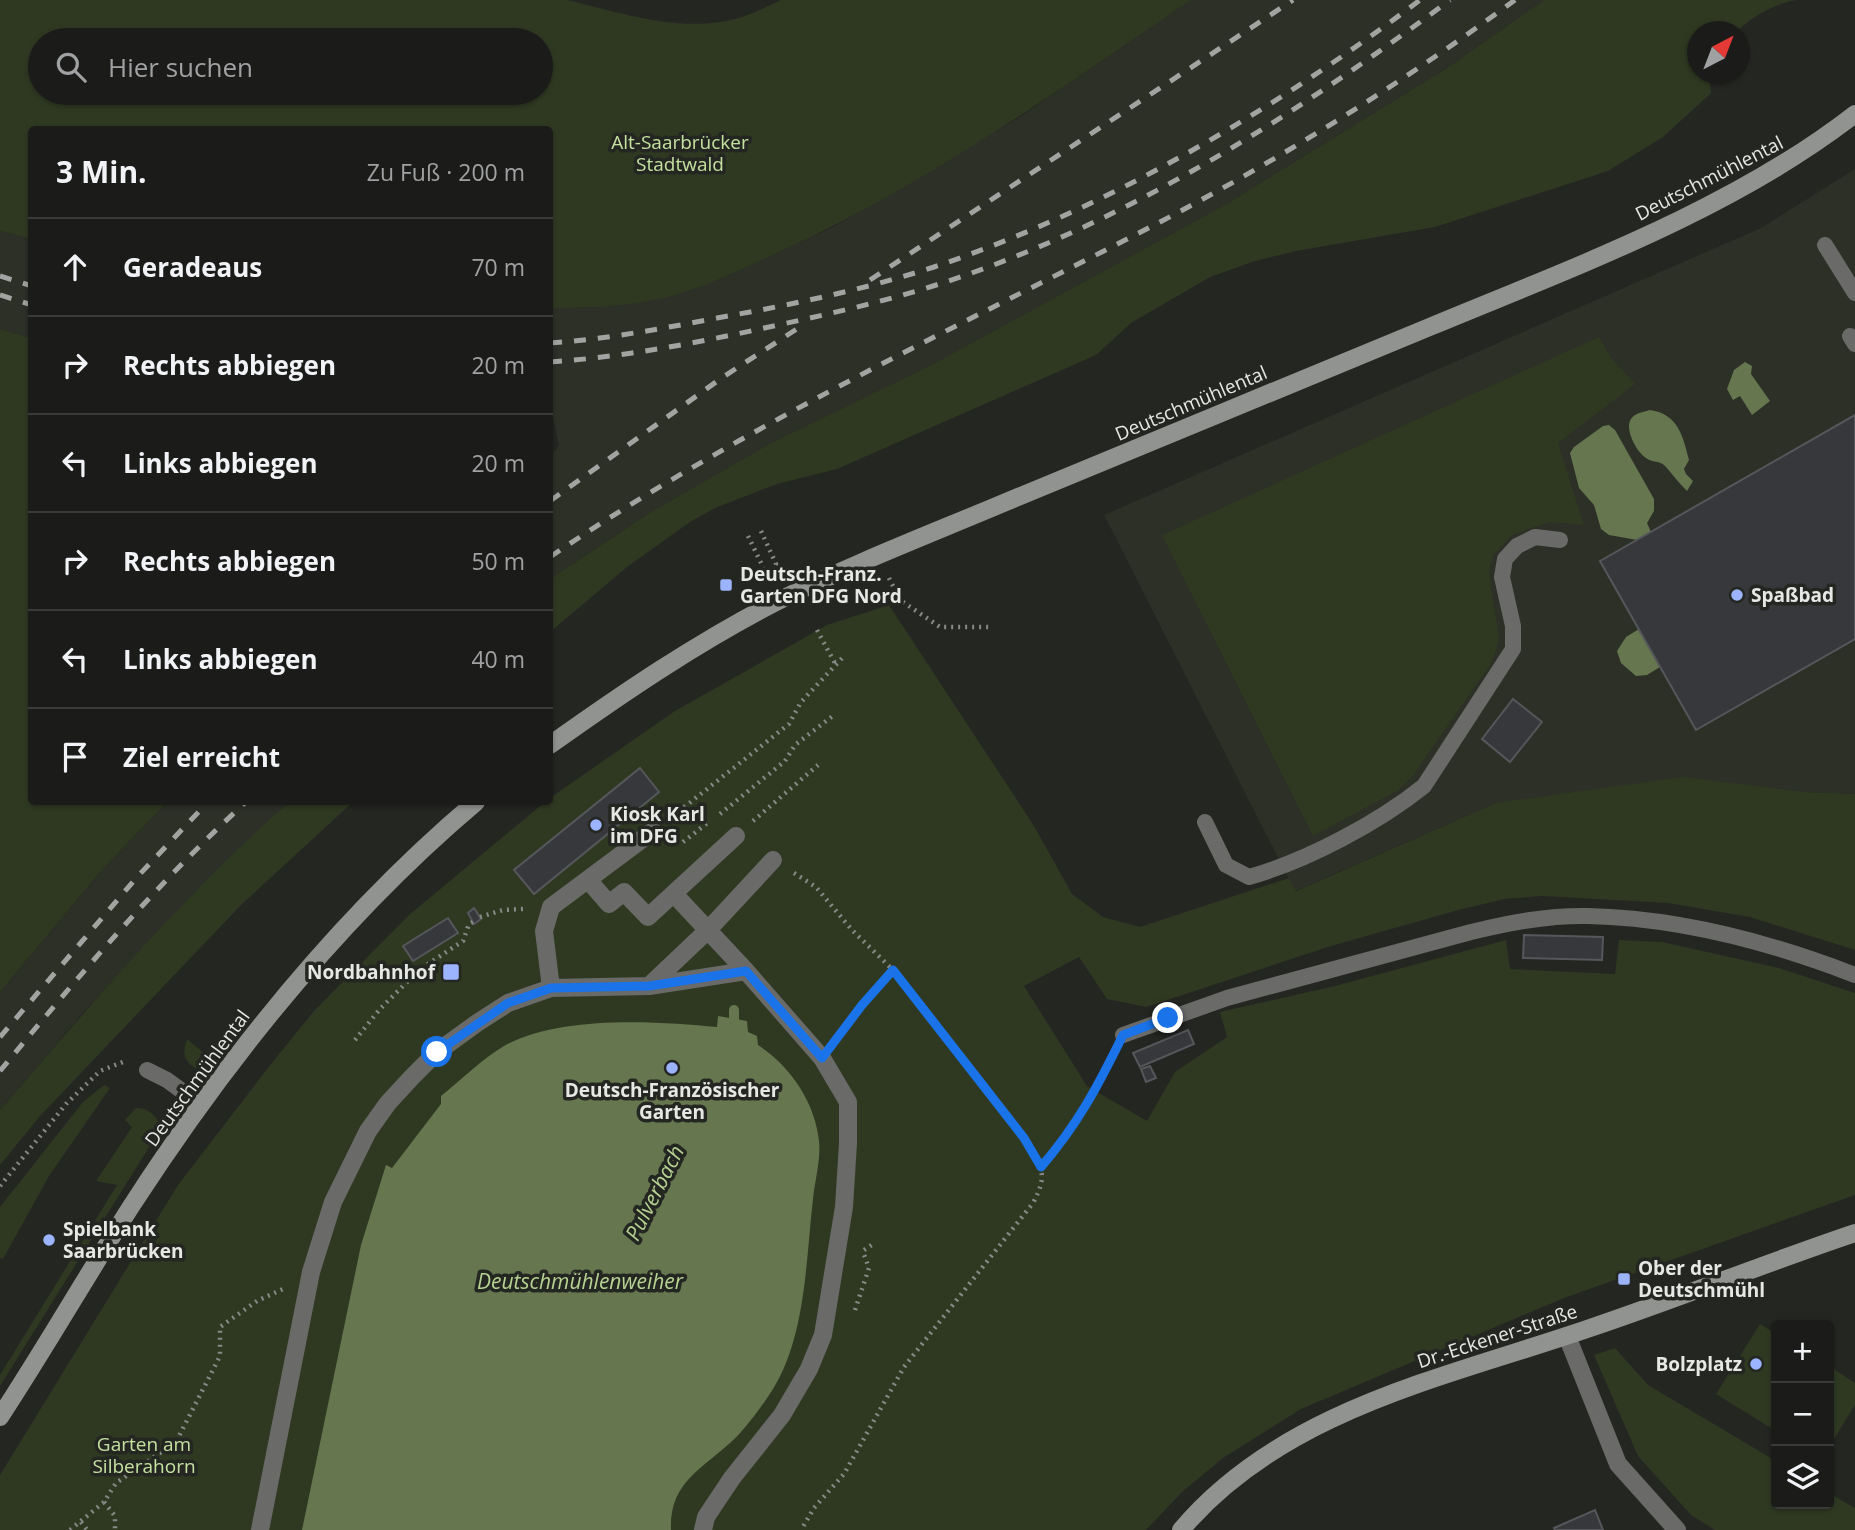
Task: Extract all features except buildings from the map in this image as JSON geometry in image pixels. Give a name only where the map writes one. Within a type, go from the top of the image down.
[{"type":"main road","name":"Deutschmühlental","points":[[553,743],[651,675],[779,601],[878,557],[1545,279],[1655,230],[1753,183],[1816,144],[1855,114]]},
{"type":"main road","name":"Deutschmühlental","points":[[0,1417],[133,1205],[201,1105],[278,1004],[334,939],[401,869],[473,805]]},
{"type":"main road","name":"Dr.-Eckener-Straße","points":[[1181,1530],[1229,1484],[1274,1448],[1307,1430],[1405,1389],[1567,1336],[1855,1233]]},
{"type":"street","points":[[551,988],[544,931],[551,907],[653,831]]},
{"type":"street","points":[[589,881],[609,904],[624,892],[648,917],[736,836]]},
{"type":"street","points":[[649,986],[708,930],[773,860]]},
{"type":"street","points":[[674,894],[822,1058],[848,1102],[844,1208],[823,1335],[809,1369],[782,1415],[732,1478],[706,1517],[703,1530]]},
{"type":"street","points":[[260,1530],[311,1272],[333,1202],[348,1167],[368,1131],[388,1103],[437,1052],[508,1003],[551,988],[649,986],[746,971]]},
{"type":"street","points":[[1567,1336],[1618,1464],[1677,1530]]},
{"type":"lane","points":[[1825,245],[1855,293]]},
{"type":"lane","points":[[1205,822],[1226,865],[1249,877],[1283,867],[1323,848],[1406,801],[1424,786],[1513,649],[1513,626],[1502,577],[1505,559],[1517,546],[1535,537],[1560,540]]},
{"type":"lane","points":[[1123,1035],[1240,994],[1471,932],[1546,918],[1587,916],[1667,922],[1746,939],[1855,975]]},
{"type":"lane","points":[[147,1069],[201,1105]]},
{"type":"path","points":[[748,536],[765,572],[776,564],[761,531]]},
{"type":"path","points":[[878,557],[900,600],[940,628],[989,627]]},
{"type":"path","points":[[817,630],[836,665]]},
{"type":"path","points":[[653,831],[789,724],[800,702],[845,654]]},
{"type":"path","points":[[683,842],[785,761],[795,745],[834,715]]},
{"type":"path","points":[[736,836],[818,765]]},
{"type":"path","points":[[653,831],[716,854]]},
{"type":"path","points":[[773,860],[816,887],[852,929],[893,970],[1024,1138],[1041,1167],[1043,1184],[1033,1203],[904,1367],[844,1474],[814,1508],[801,1530]]},
{"type":"path","points":[[480,917],[503,910],[551,907]]},
{"type":"path","points":[[355,1040],[411,977],[463,942],[469,924],[473,922]]},
{"type":"path","points":[[822,1058],[862,1005],[893,970]]},
{"type":"path","points":[[1041,1167],[1068,1136],[1095,1092],[1123,1035]]},
{"type":"path","points":[[0,1186],[66,1104],[100,1071],[124,1061],[147,1069]]},
{"type":"path","points":[[70,1530],[104,1502],[116,1483],[176,1442],[220,1356],[220,1327],[277,1291]]},
{"type":"path","points":[[104,1502],[115,1516],[116,1530]]},
{"type":"path","points":[[80,1522],[88,1530]]},
{"type":"shaded area","points":[[1191,0],[1544,0],[1447,68],[1223,206],[931,365],[769,444],[651,512],[553,577],[553,452],[559,446],[553,418],[553,308],[647,302],[720,279],[833,227],[1018,118]]},
{"type":"shaded area","points":[[1855,169],[1855,794],[1804,792],[1496,803],[1295,891],[1104,515],[1761,228]]},
{"type":"shaded area","points":[[0,231],[28,238],[28,337],[0,329]]},
{"type":"shaded area","points":[[164,805],[286,805],[192,895],[83,1013],[0,1110],[0,992],[101,871]]},
{"type":"green space","name":"Alt-Saarbrücker Stadtwald","points":[[0,0],[567,0],[632,16],[698,24],[742,17],[781,0],[1191,0],[990,135],[886,197],[833,226],[731,274],[662,299],[597,307],[553,308],[553,126],[28,126],[28,238],[0,231]]},
{"type":"green space","points":[[1544,0],[1796,0],[1764,11],[1749,21],[1687,21],[1687,84],[1710,84],[1711,93],[1663,137],[1608,171],[1435,227],[1296,251],[1255,261],[1210,277],[1131,323],[1096,355],[837,469],[777,484],[715,508],[690,522],[627,567],[553,629],[553,577],[651,512],[769,444],[931,365],[1223,206],[1447,68]]},
{"type":"green space","points":[[0,329],[28,337],[28,805],[164,805],[101,871],[0,992]]},
{"type":"green space","points":[[1599,337],[1612,359],[1635,384],[1558,443],[1584,525],[1550,522],[1531,528],[1512,535],[1493,556],[1489,573],[1499,639],[1492,662],[1412,777],[1397,791],[1313,836],[1162,535]]},
{"type":"green space","name":"Deutsch-Französischer Garten","points":[[889,605],[1034,826],[1072,894],[1103,917],[1140,927],[1289,878],[1296,891],[1496,803],[1683,777],[1804,792],[1855,794],[1855,950],[1750,917],[1668,903],[1542,896],[1505,899],[1462,909],[1331,946],[1146,1007],[1107,999],[1079,957],[1024,986],[1087,1086],[1147,1121],[1175,1072],[1227,1037],[1220,1012],[1335,986],[1506,940],[1510,969],[1615,974],[1619,940],[1662,942],[1779,968],[1855,993],[1855,1195],[1564,1298],[1301,1409],[1223,1458],[1182,1492],[1146,1530],[0,1530],[0,1475],[178,1185],[314,1011],[409,915],[541,805],[553,805],[553,796],[675,711],[827,625]]},
{"type":"green space","points":[[286,805],[350,805],[240,906],[41,1115],[0,1165],[0,1110],[104,990],[212,874]]},
{"type":"green space","points":[[229,1026],[233,1031],[206,1065],[195,1068],[188,1062],[184,1052],[187,1039],[205,1054]]},
{"type":"green space","points":[[104,1085],[110,1088],[49,1176],[3,1259],[0,1258],[0,1207],[83,1102]]},
{"type":"green space","points":[[136,1108],[145,1109],[152,1114],[161,1128],[0,1386],[0,1375],[117,1185],[96,1181],[132,1127],[125,1120]]},
{"type":"green space","name":"Bolzplatz","points":[[1760,1324],[1771,1331],[1771,1428],[1716,1394]]},
{"type":"green space","points":[[1615,1348],[1648,1385],[1771,1458],[1771,1509],[1834,1509],[1834,1496],[1855,1508],[1855,1530],[1715,1530],[1691,1515],[1638,1456],[1594,1355]]},
{"type":"green space","points":[[1834,1369],[1855,1383],[1855,1405],[1834,1439]]},
{"type":"water","points":[[1745,362],[1752,366],[1751,374],[1770,401],[1752,415],[1740,396],[1733,400],[1727,389],[1734,370]]},
{"type":"water","points":[[1650,410],[1667,416],[1678,428],[1689,460],[1684,469],[1693,481],[1687,491],[1663,464],[1648,460],[1642,455],[1632,440],[1629,429],[1631,419]]},
{"type":"water","points":[[1609,425],[1615,430],[1654,499],[1654,511],[1647,523],[1651,532],[1637,540],[1609,535],[1601,529],[1594,505],[1579,488],[1570,453],[1574,447],[1603,426]]},
{"type":"water","points":[[1639,629],[1660,667],[1647,675],[1636,676],[1621,663],[1617,651],[1626,637]]},
{"type":"water","name":"Deutschmühlenweiher","points":[[718,1016],[747,1021],[748,1032],[757,1036],[758,1045],[780,1063],[799,1086],[817,1127],[819,1155],[803,1297],[784,1368],[773,1389],[747,1425],[688,1479],[681,1489],[675,1501],[671,1530],[302,1530],[361,1245],[386,1165],[392,1168],[441,1104],[441,1096],[496,1051],[526,1036],[552,1029],[608,1023],[666,1023],[717,1027]]},
{"type":"waterway","name":"Pulverbach","points":[[734,1010],[734,1031]]},
{"type":"railway","points":[[870,280],[1293,0]]},
{"type":"railway","points":[[553,343],[654,330],[826,296],[934,267],[999,243],[1063,216],[1188,153],[1307,80],[1420,0]]},
{"type":"railway","points":[[553,362],[660,349],[810,318],[913,292],[1003,261],[1072,233],[1203,165],[1329,86],[1450,0]]},
{"type":"railway","points":[[553,555],[619,512],[762,428],[1229,185],[1375,96],[1515,0]]},
{"type":"railway","points":[[0,276],[28,285]]},
{"type":"railway","points":[[0,295],[28,304]]},
{"type":"railway","points":[[553,499],[723,377],[806,323]]},
{"type":"railway","points":[[0,1037],[138,876],[205,805]]},
{"type":"railway","points":[[0,1071],[149,898],[243,805]]},
{"type":"place","name":"Deutsch-Franz. Garten DFG Nord","points":[[726,585]]},
{"type":"place","name":"Spaßbad","points":[[1737,595]]},
{"type":"place","name":"Kiosk Karl im DFG","points":[[596,825]]},
{"type":"place","name":"Nordbahnhof","points":[[451,972]]},
{"type":"place","name":"Deutsch-Französischer Garten","points":[[672,1068]]},
{"type":"place","name":"Spielbank Saarbrücken","points":[[49,1240]]},
{"type":"place","name":"Ober der Deutschmühl","points":[[1624,1279]]},
{"type":"place","name":"Bolzplatz","points":[[1756,1364]]},
{"type":"route","points":[[437,1052],[508,1003],[551,988],[649,986],[746,971],[822,1058],[862,1005],[893,970],[1024,1138],[1041,1167],[1068,1136],[1095,1092],[1123,1035],[1168,1018]]},
{"type":"park label","name":"Garten am Silberahorn","points":[[144,1455]]}]
